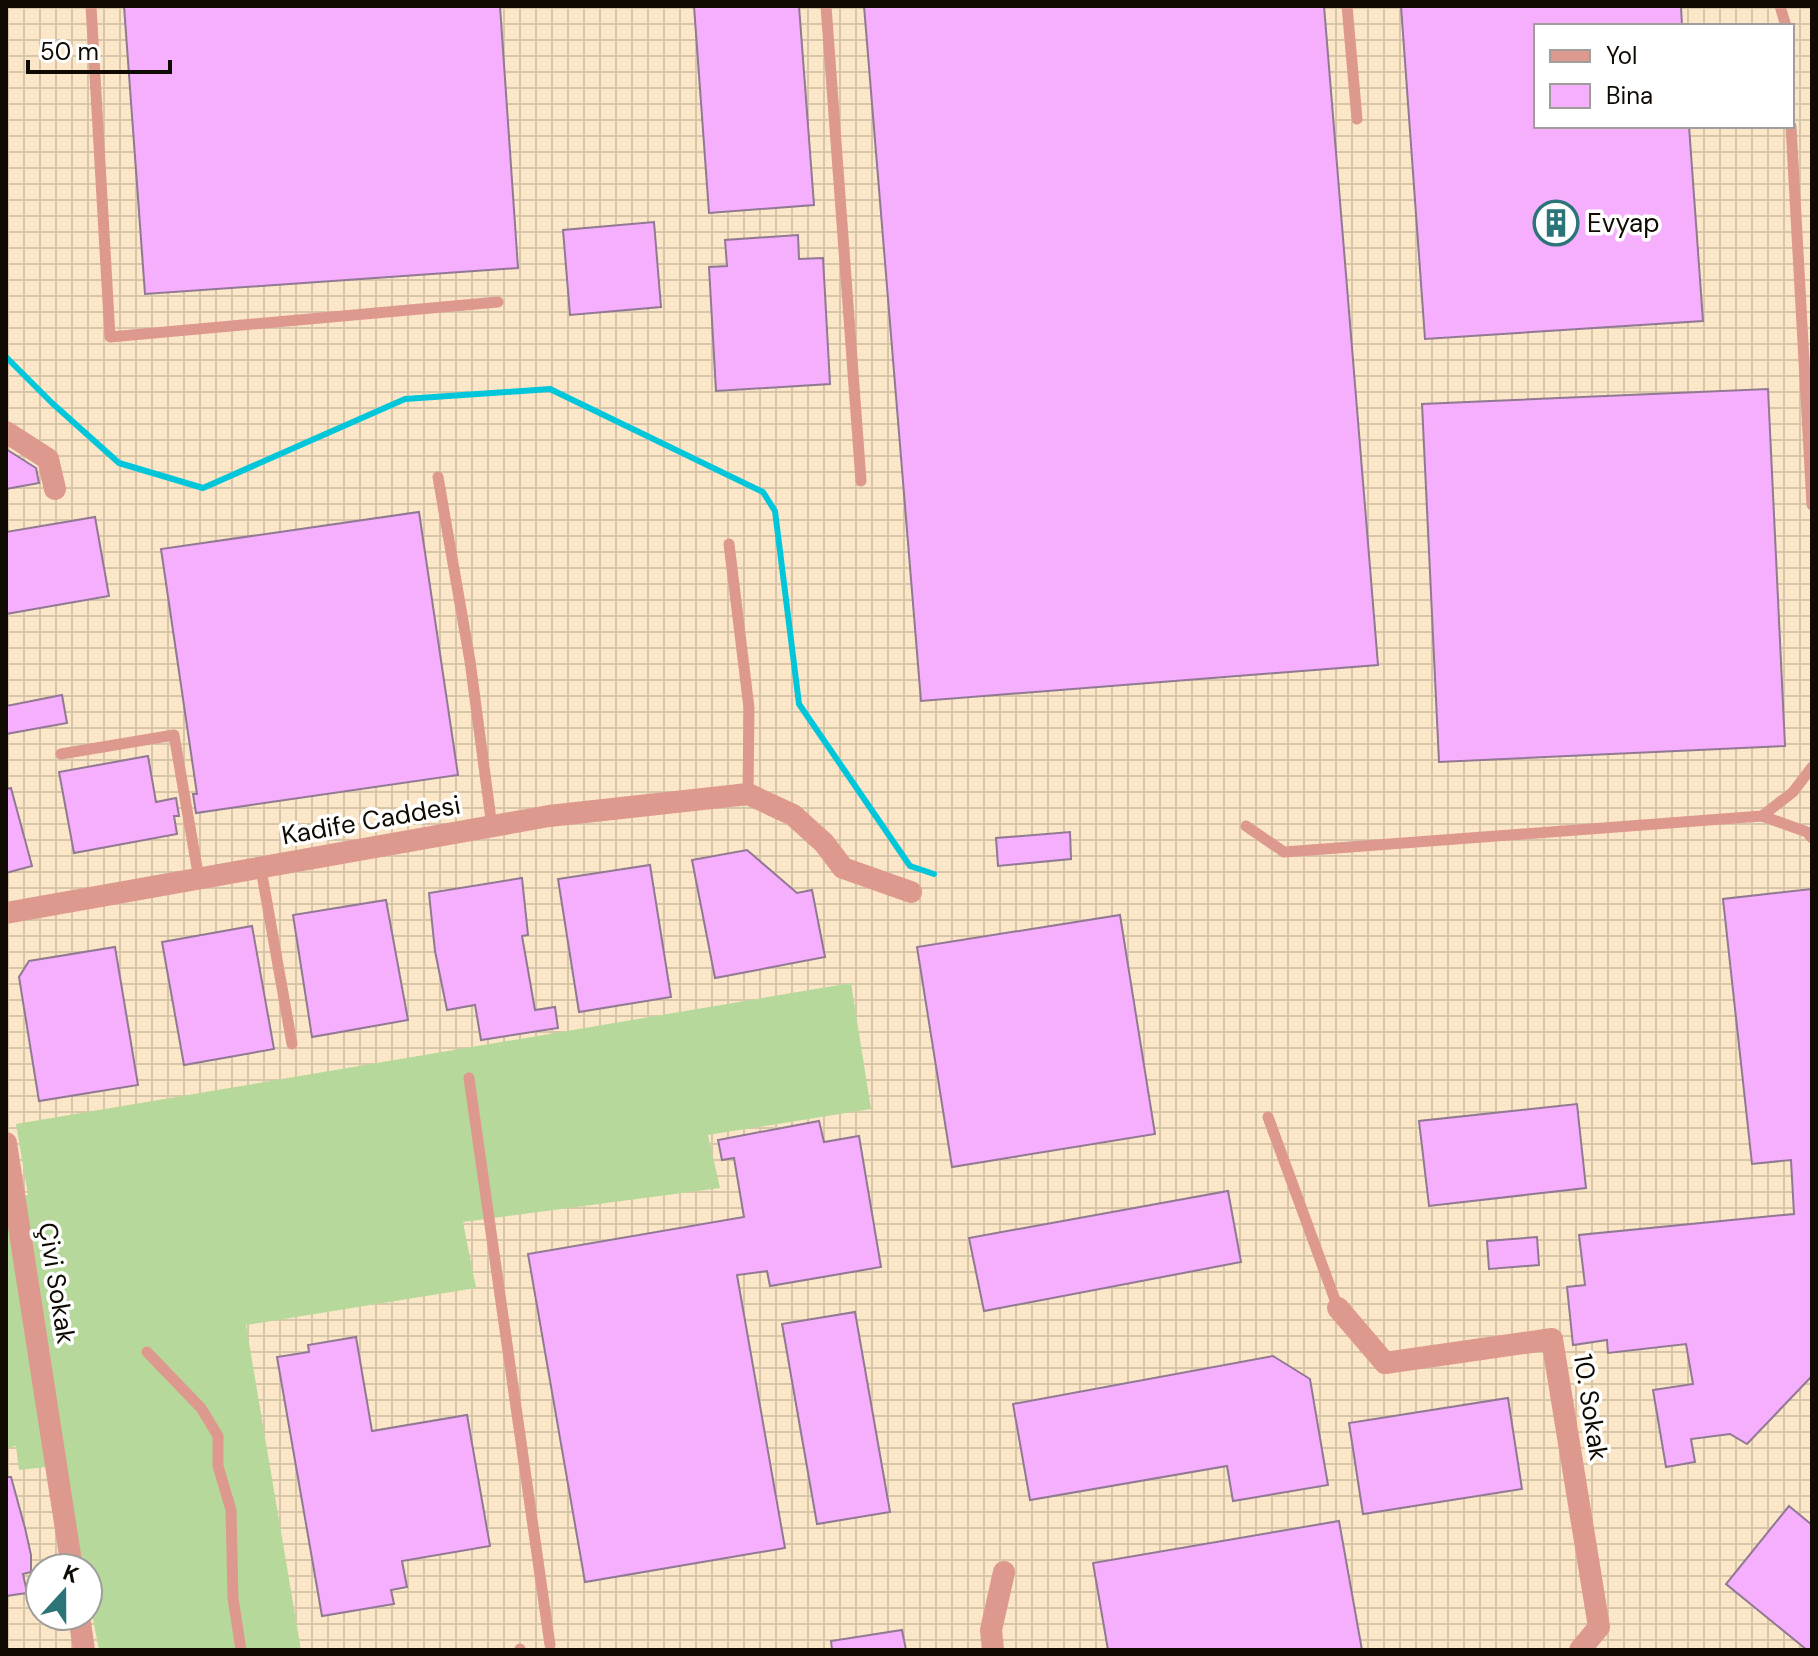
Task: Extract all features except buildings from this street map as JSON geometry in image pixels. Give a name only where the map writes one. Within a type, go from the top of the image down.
[{"type":"street","points":[[6,432],[48,459],[55,489]]},
{"type":"street","points":[[748,794],[793,815],[824,843],[843,868],[911,892]]},
{"type":"street","name":"Kadife Caddesi","points":[[6,913],[549,816],[748,794]]},
{"type":"street","name":"Çivi Sokak","points":[[6,1143],[70,1552]]},
{"type":"street","name":"10. Sokak","points":[[1338,1308],[1385,1363],[1552,1339],[1599,1627],[1580,1650]]},
{"type":"street","points":[[993,1650],[991,1630],[1004,1572]]},
{"type":"lane","points":[[91,6],[110,337],[498,302]]},
{"type":"lane","points":[[826,6],[861,481]]},
{"type":"lane","points":[[1347,6],[1357,119]]},
{"type":"lane","points":[[1791,128],[1812,505]]},
{"type":"lane","points":[[438,477],[470,661],[492,827]]},
{"type":"lane","points":[[729,544],[749,708],[748,794]]},
{"type":"lane","points":[[61,754],[174,735],[199,880]]},
{"type":"lane","points":[[1762,816],[1793,792],[1812,767]]},
{"type":"lane","points":[[1246,826],[1284,852],[1762,816],[1807,832],[1812,838]]},
{"type":"lane","points":[[261,869],[292,1044]]},
{"type":"lane","points":[[469,1078],[550,1645]]},
{"type":"lane","points":[[1268,1117],[1338,1308]]},
{"type":"lane","points":[[147,1352],[201,1408],[218,1436],[218,1466],[231,1510],[233,1598],[241,1650]]},
{"type":"shaded area","points":[[6,6],[1812,6],[1812,1650],[6,1650]]},
{"type":"green space","points":[[851,983],[871,1109],[708,1135],[720,1188],[463,1222],[476,1288],[246,1325],[301,1650],[99,1650],[96,1632],[104,1632],[104,1552],[80,1552],[64,1465],[19,1470],[16,1446],[6,1448],[6,1198],[28,1195],[16,1124]]},
{"type":"waterway","points":[[6,357],[119,463],[203,488],[405,399],[550,389],[763,492],[775,511],[799,704],[910,866],[934,874]]},
{"type":"place","name":"Evyap","points":[[1556,223]]}]
